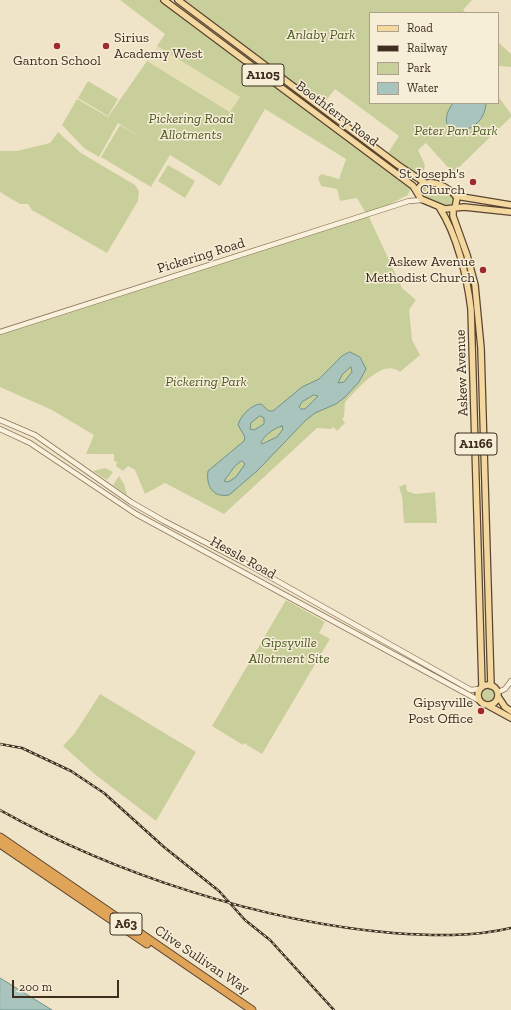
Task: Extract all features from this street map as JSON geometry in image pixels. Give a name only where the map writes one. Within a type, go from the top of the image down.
[{"type":"highway","name":"Clive Sullivan Way","points":[[0,837],[252,1010]]},
{"type":"highway","name":"Clive Sullivan Way","points":[[0,844],[243,1010]]},
{"type":"main road","name":"Boothferry Road","points":[[164,0],[413,186],[417,192]]},
{"type":"main road","name":"Boothferry Road","points":[[178,0],[398,165],[426,183]]},
{"type":"main road","points":[[417,192],[420,186],[426,183]]},
{"type":"main road","name":"A1105","points":[[426,183],[442,186],[456,196],[511,205]]},
{"type":"main road","name":"A1105","points":[[417,192],[423,200],[439,207],[454,209],[468,207],[511,212]]},
{"type":"main road","name":"Askew Avenue","points":[[456,196],[458,201],[454,209],[453,216],[472,270],[477,296],[481,342],[491,686]]},
{"type":"main road","name":"Askew Avenue","points":[[439,207],[446,220],[459,256],[470,296],[473,328],[481,688]]},
{"type":"main road","points":[[475,417],[482,417]]},
{"type":"main road","points":[[511,711],[505,707],[491,686],[481,688],[478,694],[480,701],[511,718]]},
{"type":"main road","points":[[489,706],[495,704],[498,695]]},
{"type":"street","name":"Pickering Road","points":[[409,201],[417,192]]},
{"type":"street","name":"Pickering Road","points":[[0,332],[409,201],[423,200]]},
{"type":"street","name":"Hessle Road","points":[[0,420],[34,436],[70,462],[131,502],[164,521],[247,564],[471,690],[481,688]]},
{"type":"street","name":"Hessle Road","points":[[0,429],[30,443],[136,514],[480,701]]},
{"type":"street","points":[[66,467],[70,462]]},
{"type":"street","points":[[498,695],[511,681]]},
{"type":"shaded area","points":[[157,46],[240,96],[231,112],[147,61]]},
{"type":"green space","name":"Pickering Park","points":[[120,0],[160,0],[411,187],[408,195],[368,215],[402,288],[416,300],[409,310],[412,340],[420,355],[400,372],[393,369],[386,369],[370,377],[345,402],[344,417],[342,419],[345,423],[337,431],[333,427],[331,429],[317,428],[224,514],[165,483],[145,494],[135,470],[128,466],[123,471],[116,466],[117,462],[114,461],[114,454],[86,454],[94,435],[52,410],[0,387],[0,334],[367,215],[357,198],[340,201],[337,189],[321,186],[318,178],[321,174],[339,179],[346,159],[265,109],[220,186],[170,155],[151,187],[101,157],[120,125],[145,140],[118,123],[99,157],[84,148],[62,125],[77,99],[108,117],[147,61],[230,112],[240,97],[157,46],[165,34]]},
{"type":"green space","points":[[181,0],[472,0],[463,10],[466,12],[369,12],[369,104],[499,104],[499,97],[511,114],[511,117],[453,173],[426,143],[418,150],[425,165],[423,175],[417,175],[388,153],[399,136],[335,89],[322,106]]},
{"type":"green space","points":[[499,43],[511,54],[511,67],[499,66]]},
{"type":"green space","points":[[88,81],[118,99],[108,116],[78,98]]},
{"type":"green space","points":[[58,132],[81,153],[135,185],[139,191],[138,201],[107,253],[32,210],[28,204],[20,204],[0,192],[0,151],[17,151],[50,143]]},
{"type":"green space","points":[[168,165],[195,181],[185,198],[158,181]]},
{"type":"green space","points":[[427,186],[438,188],[448,193],[453,198],[454,204],[447,207],[424,198],[420,192],[423,187]]},
{"type":"green space","points":[[105,468],[113,472],[107,480],[93,471]]},
{"type":"green space","points":[[119,476],[124,484],[127,495],[113,485]]},
{"type":"green space","points":[[406,484],[407,491],[415,494],[435,492],[437,523],[404,523],[402,496],[399,487]]},
{"type":"green space","name":"Gipsyville Allotment Site","points":[[286,600],[325,622],[319,633],[330,639],[262,754],[244,743],[243,745],[212,726]]},
{"type":"green space","points":[[488,687],[495,692],[496,695],[491,702],[488,703],[481,698],[480,695],[485,688]]},
{"type":"green space","points":[[100,694],[196,752],[156,821],[97,776],[63,746],[75,733]]},
{"type":"water","points":[[452,104],[486,104],[483,116],[476,124],[467,129],[451,129],[447,123],[447,115]]},
{"type":"water","points":[[350,352],[360,357],[366,369],[359,382],[345,397],[336,404],[315,413],[305,421],[257,471],[229,495],[214,492],[209,486],[208,471],[244,441],[245,437],[238,425],[244,414],[250,408],[261,404],[269,411],[273,411],[302,387],[319,379],[342,356]],"holes":[[[351,367],[352,372],[344,382],[338,383],[342,375]],[[314,395],[318,396],[305,409],[301,409],[299,407],[302,402]],[[260,416],[264,418],[264,424],[254,430],[250,429],[251,423]],[[282,426],[283,429],[277,437],[262,444],[261,442],[265,437],[276,428]],[[242,461],[245,464],[236,477],[228,482],[224,481],[235,466]]]},
{"type":"water","points":[[0,978],[52,1010],[0,1010]]},
{"type":"railway","points":[[0,744],[22,748],[71,771],[104,793],[164,847],[219,891],[245,920],[270,940],[334,1010]]},
{"type":"railway","points":[[0,810],[92,855],[140,874],[241,906],[292,918],[343,927],[423,935],[482,933],[511,928]]},
{"type":"place","name":"Ganton School","points":[[57,46]]},
{"type":"place","name":"Sirius Academy West","points":[[106,46]]},
{"type":"place","name":"St Joseph's Church","points":[[473,182]]},
{"type":"place","name":"Askew Avenue Methodist Church","points":[[483,270]]},
{"type":"place","name":"Gipsyville Post Office","points":[[481,711]]},
{"type":"park label","name":"Anlaby Park","points":[[321,35]]},
{"type":"park label","name":"Pickering Road Allotments","points":[[191,128]]},
{"type":"park label","name":"Peter Pan Park","points":[[456,131]]}]
